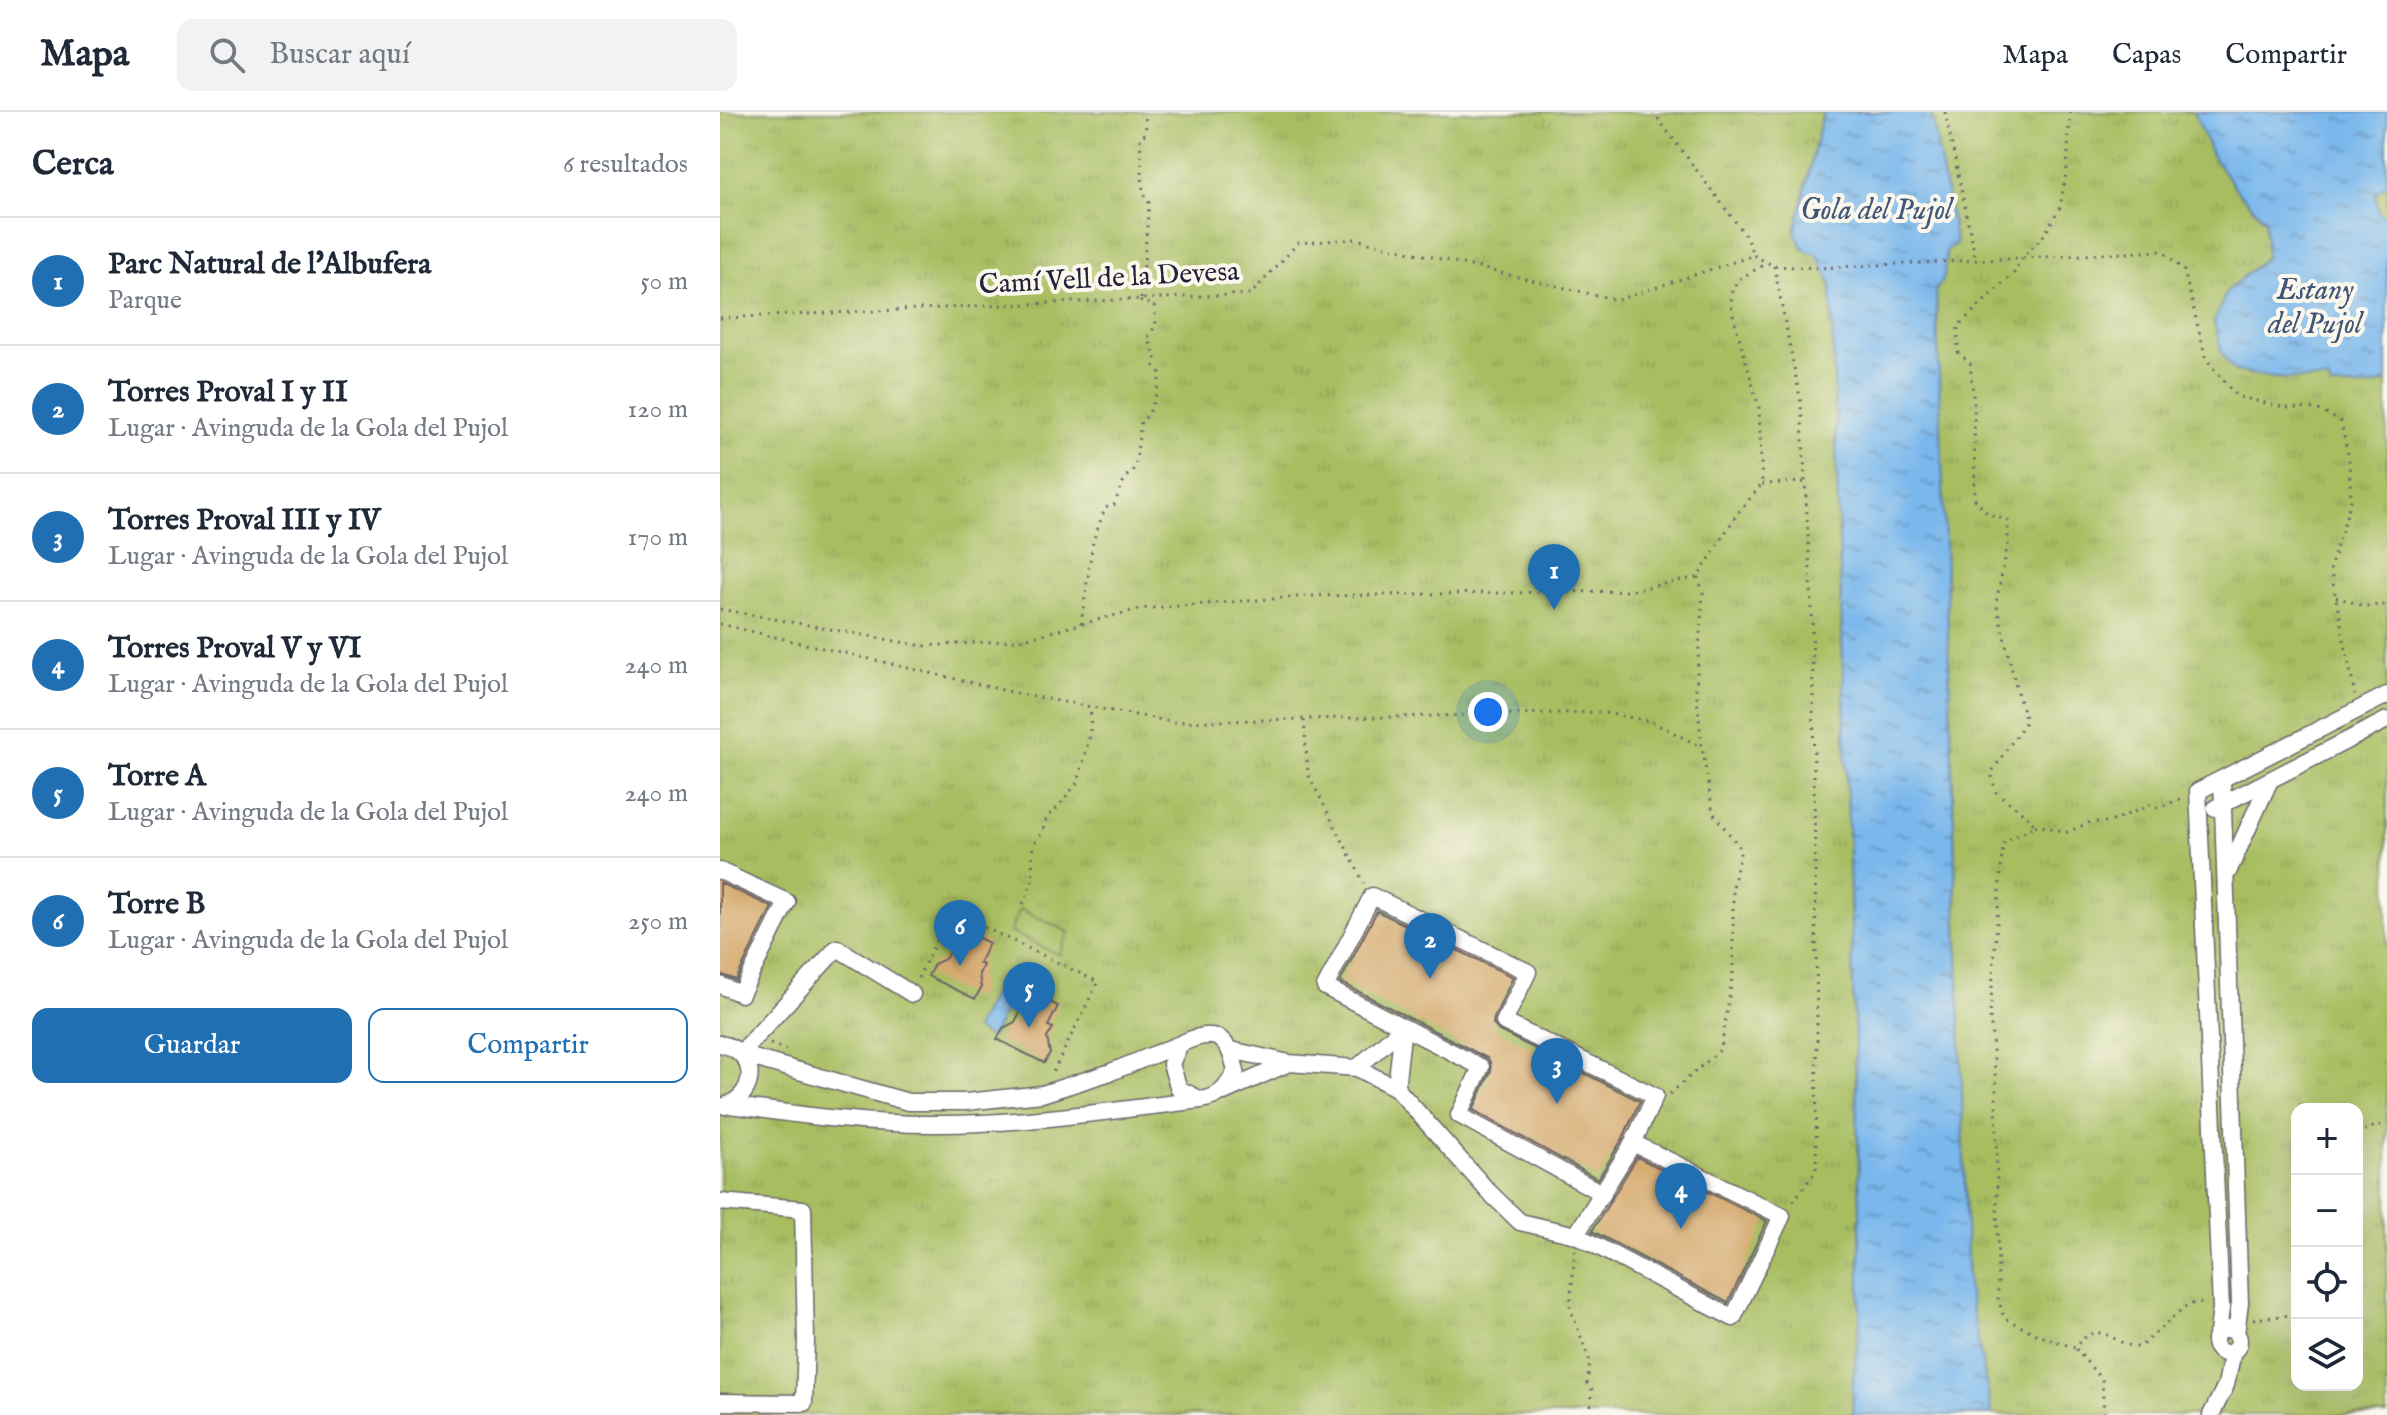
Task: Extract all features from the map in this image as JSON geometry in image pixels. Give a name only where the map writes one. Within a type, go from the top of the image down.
[{"type":"street","points":[[2213,1409],[2226,1385],[2198,791],[2387,695]]},
{"type":"street","points":[[2199,816],[2387,720]]},
{"type":"street","points":[[2222,779],[2246,1302],[2236,1334],[2225,1330],[2223,1344]]},
{"type":"street","points":[[2226,877],[2270,780]]},
{"type":"street","points":[[720,871],[787,902],[741,994],[720,985]]},
{"type":"street","points":[[1576,1235],[1603,1194],[1633,1143],[1655,1096],[1504,1022],[1528,972],[1372,896],[1325,987],[1481,1067],[1459,1115],[1603,1194]]},
{"type":"street","points":[[742,1054],[837,948],[915,986]]},
{"type":"street","points":[[1357,1068],[1403,1027]]},
{"type":"street","points":[[1396,1088],[1403,1027]]},
{"type":"street","points":[[720,1044],[742,1054],[908,1102],[966,1102],[1042,1094],[1111,1072],[1201,1035],[1217,1037],[1231,1050],[1289,1063],[1357,1068],[1396,1088],[1488,1191],[1520,1222],[1576,1235],[1733,1318],[1782,1216],[1633,1143]]},
{"type":"street","points":[[1180,1044],[1171,1064],[1179,1089],[1201,1100]]},
{"type":"street","points":[[1224,1092],[1236,1071],[1231,1050]]},
{"type":"street","points":[[725,1106],[738,1100],[749,1083],[750,1073],[742,1054]]},
{"type":"street","points":[[725,1106],[827,1119],[941,1124],[1039,1119],[1213,1098],[1289,1063]]},
{"type":"street","points":[[720,1202],[803,1209],[806,1340],[804,1403],[720,1402]]},
{"type":"path","points":[[1081,624],[1093,541],[1105,508],[1114,505],[1125,478],[1135,468],[1141,421],[1148,416],[1160,373],[1154,365],[1156,357],[1148,337],[1156,325],[1154,304],[1141,302],[1149,203],[1143,192],[1140,137],[1146,133],[1145,112]]},
{"type":"path","points":[[1653,112],[1746,236],[1753,255],[1765,264],[1818,268],[2163,251],[2184,271],[2206,359],[2236,396],[2286,408],[2317,409],[2341,422],[2349,459],[2351,501],[2330,568],[2358,710]]},
{"type":"path","points":[[1945,112],[1976,260]]},
{"type":"path","points":[[2035,826],[2009,800],[1996,792],[1991,773],[2026,721],[1996,603],[2008,544],[2008,521],[1987,513],[1975,499],[1974,404],[1970,363],[1958,352],[1958,326],[2009,278],[2022,258],[2045,234],[2060,207],[2067,168],[2070,112]]},
{"type":"path","name":"Camí Vell de la Devesa","points":[[720,318],[1251,294],[1298,243],[1355,239],[1617,300],[1753,255]]},
{"type":"path","points":[[720,609],[923,646],[1020,640],[1139,609],[1310,596],[1629,591],[1698,577],[1737,514],[1762,484],[1759,408],[1732,311],[1731,293],[1738,280],[1765,264]]},
{"type":"path","points":[[1774,266],[1801,403],[1812,609],[1817,1028],[1816,1171],[1782,1216]]},
{"type":"path","points":[[1762,484],[1805,482]]},
{"type":"path","points":[[1655,1096],[1670,1094],[1721,1049],[1733,972],[1733,887],[1741,849],[1713,813],[1702,747],[1696,688],[1703,592],[1698,577]]},
{"type":"path","points":[[2336,597],[2364,606],[2387,605]]},
{"type":"path","points":[[720,624],[1020,694],[1174,722],[1600,712],[1650,721],[1702,747]]},
{"type":"path","points":[[1023,904],[1033,880],[1032,852],[1035,842],[1042,833],[1047,817],[1078,782],[1090,735],[1091,707]]},
{"type":"path","points":[[1304,719],[1308,774],[1372,896]]},
{"type":"path","points":[[2104,1415],[2102,1380],[2075,1348],[2004,1318],[1998,1298],[1996,1083],[1990,1015],[2002,854],[2004,842],[2037,825],[2067,832],[2091,822],[2110,822],[2150,805],[2158,808],[2198,791]]},
{"type":"path","points":[[915,986],[951,911],[1098,982],[1052,1074]]},
{"type":"path","points":[[2363,1131],[2378,1125],[2387,1126]]},
{"type":"path","points":[[1576,1235],[1570,1307],[1590,1362],[1587,1384],[1592,1390],[1590,1415]]},
{"type":"path","points":[[2075,1348],[2092,1333],[2104,1333],[2131,1347],[2140,1347],[2188,1304],[2221,1302]]},
{"type":"path","points":[[2246,1302],[2253,1320],[2291,1315]]},
{"type":"green space","points":[[720,112],[2387,112],[2387,1415],[720,1415]]},
{"type":"green space","points":[[1020,909],[1069,932],[1059,955],[1010,932]]},
{"type":"water","name":"Gola del Pujol","points":[[1823,112],[1931,112],[1956,243],[1946,251],[1944,277],[1936,290],[1968,1289],[1992,1415],[1853,1415],[1852,1387],[1860,1321],[1860,1211],[1831,283],[1817,254],[1804,250],[1795,232]]},
{"type":"water","name":"Estany del Pujol","points":[[2194,112],[2387,112],[2387,184],[2375,194],[2379,213],[2387,217],[2387,381],[2368,387],[2331,387],[2328,380],[2275,378],[2235,371],[2222,354],[2214,322],[2227,291],[2266,257],[2265,220],[2239,193],[2213,157]]},
{"type":"water","points":[[997,985],[1013,994],[991,1038],[975,1029]]},
{"type":"building","points":[[720,883],[772,907],[736,980],[720,974]]},
{"type":"building","points":[[1377,911],[1513,977],[1494,1018],[1493,1024],[1499,1031],[1640,1101],[1623,1138],[1598,1179],[1473,1110],[1491,1071],[1487,1058],[1340,982]]},
{"type":"building","points":[[965,931],[989,943],[979,963],[983,965],[979,974],[981,988],[975,999],[928,976],[934,964],[945,959],[951,949],[955,951]]},
{"type":"building","points":[[1034,994],[1058,1006],[1048,1026],[1053,1028],[1047,1038],[1050,1053],[1044,1063],[997,1039],[1003,1028],[1015,1022],[1020,1012],[1027,1009]]},
{"type":"building","points":[[1637,1157],[1767,1221],[1728,1303],[1592,1231]]},
{"type":"place","name":"Parc Natural de l'Albufera","points":[[1554,610]]},
{"type":"place","name":"Torre B","points":[[960,966]]},
{"type":"place","name":"Torres Proval I y II","points":[[1430,979]]},
{"type":"place","name":"Torre A","points":[[1029,1028]]},
{"type":"place","name":"Torres Proval III y IV","points":[[1557,1104]]},
{"type":"place","name":"Torres Proval V y VI","points":[[1681,1229]]}]
